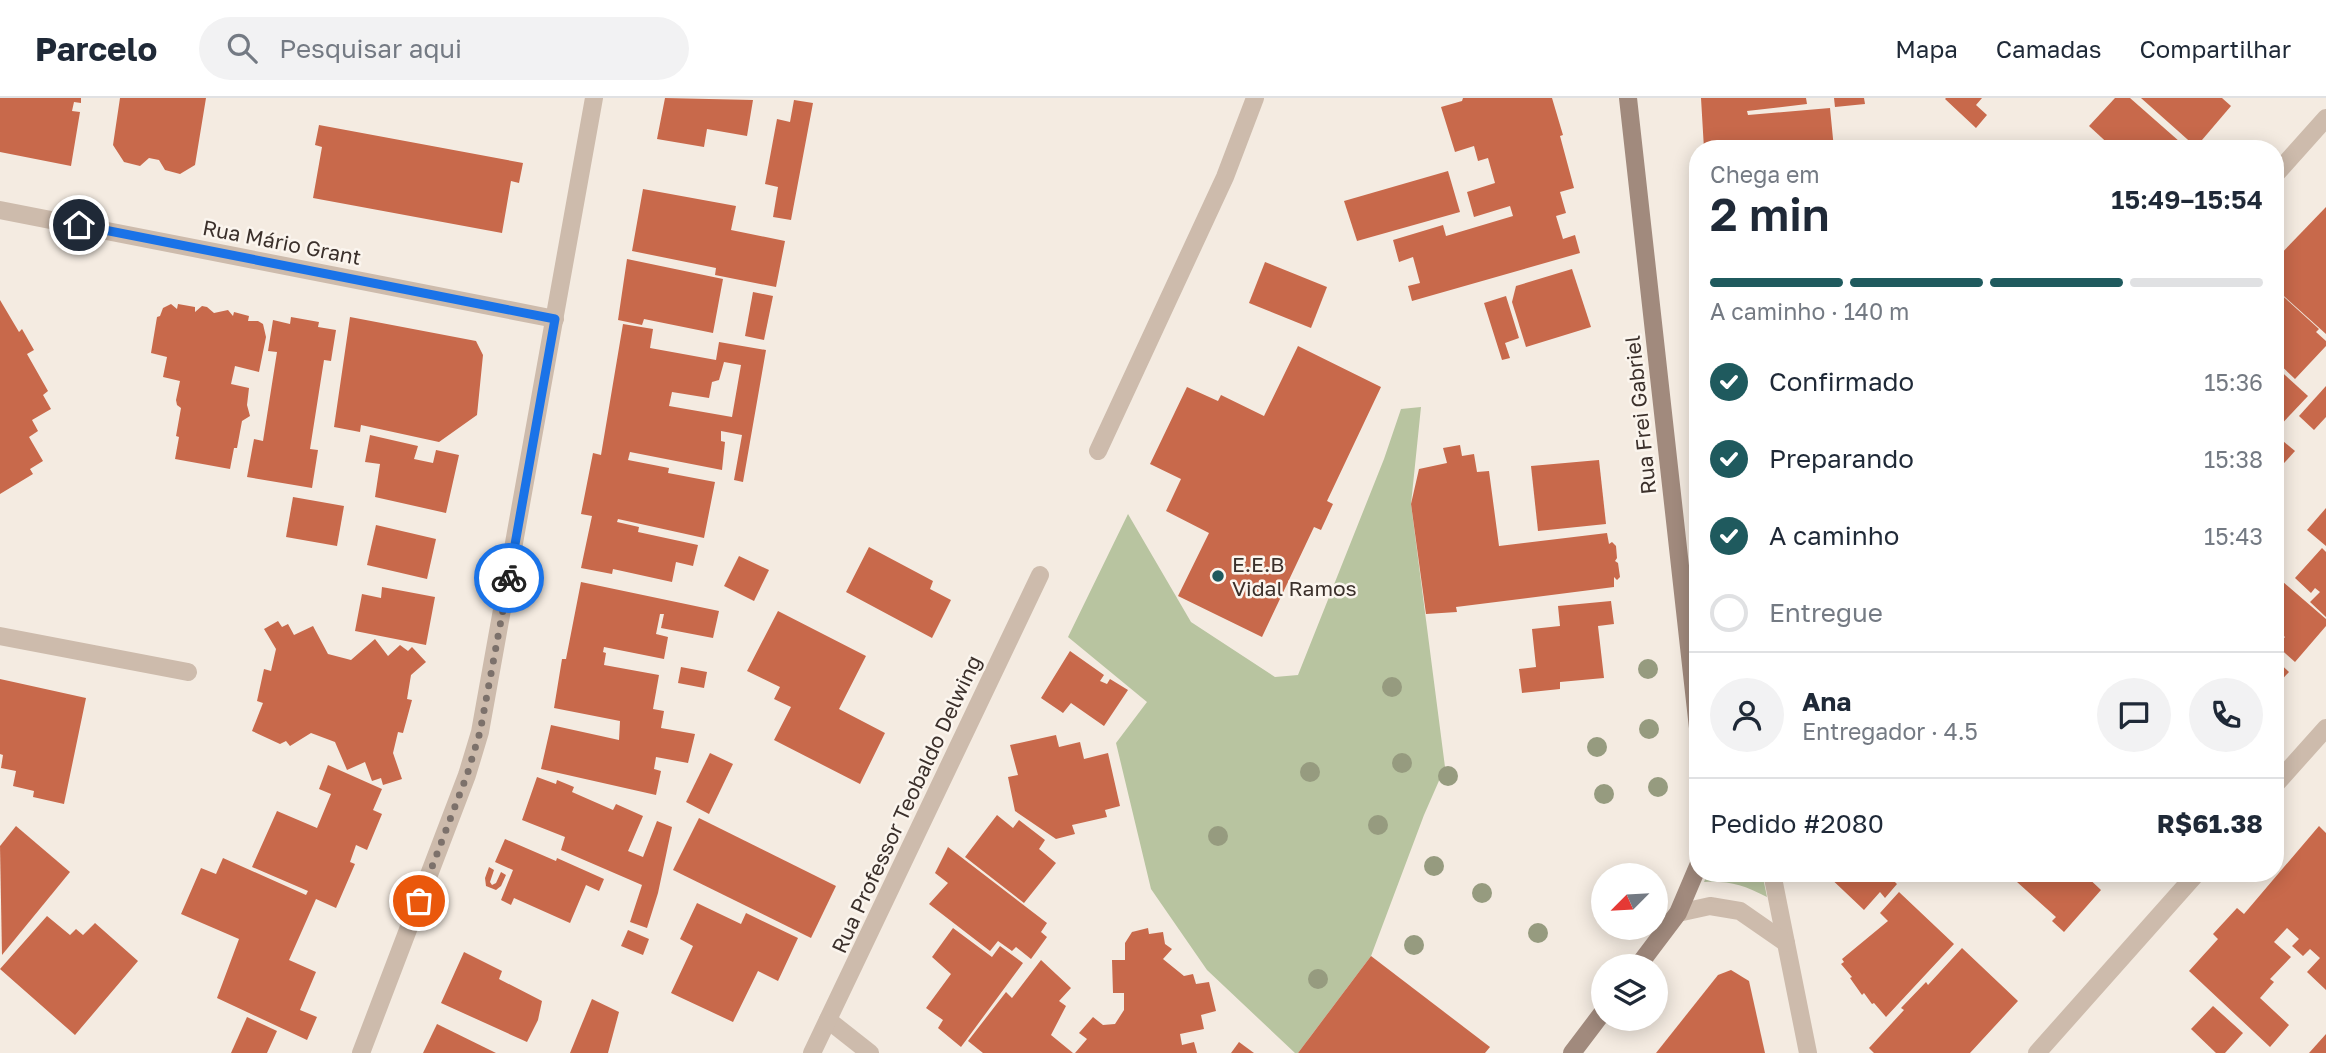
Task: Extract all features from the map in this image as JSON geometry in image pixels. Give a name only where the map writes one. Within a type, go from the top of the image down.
[{"type":"main road","name":"Rua Frei Gabriel","points":[[1628,98],[1689,647]]},
{"type":"main road","points":[[1647,954],[1678,913],[1691,882]]},
{"type":"main road","points":[[1572,1053],[1591,1028]]},
{"type":"street","points":[[361,1053],[467,775],[480,732],[594,98]]},
{"type":"street","points":[[1098,451],[1225,177],[1255,98]]},
{"type":"street","points":[[2284,165],[2326,118]]},
{"type":"street","name":"Rua Mário Grant","points":[[0,210],[555,319]]},
{"type":"street","name":"Rua Professor Teobaldo Delwing","points":[[812,1053],[1040,575]]},
{"type":"street","points":[[0,636],[188,672]]},
{"type":"street","points":[[2284,775],[2326,728]]},
{"type":"street","points":[[1774,882],[1808,1053]]},
{"type":"street","points":[[2037,1053],[2189,882]]},
{"type":"street","points":[[1678,913],[1710,906],[1740,911],[1786,943]]},
{"type":"street","points":[[828,1020],[870,1053]]},
{"type":"green space","points":[[1421,407],[1411,504],[1445,767],[1371,956],[1298,1053],[1295,1053],[1207,970],[1151,889],[1116,743],[1147,702],[1068,637],[1128,514],[1191,622],[1275,677],[1298,675],[1384,459],[1401,409]]},
{"type":"green space","points":[[1722,882],[1764,882],[1767,897],[1751,889]]},
{"type":"building","points":[[0,98],[81,98],[81,103],[74,102],[72,111],[80,112],[71,166],[0,152]]},
{"type":"building","points":[[120,98],[206,98],[195,165],[180,174],[165,170],[159,160],[149,158],[140,166],[124,162],[113,145]]},
{"type":"building","points":[[665,98],[753,100],[747,136],[707,129],[704,147],[657,139]]},
{"type":"building","points":[[1463,98],[1552,98],[1574,188],[1560,192],[1566,213],[1556,216],[1563,239],[1575,235],[1580,253],[1412,301],[1408,286],[1420,283],[1413,257],[1399,262],[1393,240],[1443,225],[1446,236],[1513,216],[1510,206],[1474,217],[1467,192],[1495,183],[1488,158],[1478,161],[1474,146],[1455,152],[1441,107],[1462,101]]},
{"type":"building","points":[[1701,98],[1806,98],[1807,104],[1747,111],[1748,115],[1830,108],[1833,140],[1703,140]]},
{"type":"building","points":[[1834,98],[1864,98],[1865,104],[1835,107]]},
{"type":"building","points":[[1946,98],[1982,98],[1976,105],[1987,115],[1976,128]]},
{"type":"building","points":[[2115,98],[2130,98],[2178,140],[2104,140],[2089,126]]},
{"type":"building","points":[[2141,98],[2222,98],[2231,106],[2202,140],[2188,140]]},
{"type":"building","points":[[794,100],[813,103],[791,220],[773,217],[778,187],[765,184],[777,119],[790,122]]},
{"type":"building","points":[[319,125],[523,163],[519,183],[511,181],[502,233],[313,198],[322,147],[315,145]]},
{"type":"building","points":[[1448,171],[1460,212],[1357,241],[1344,201]]},
{"type":"building","points":[[643,189],[736,206],[731,230],[785,241],[776,287],[715,275],[716,268],[632,251]]},
{"type":"building","points":[[2326,207],[2326,334],[2284,296],[2284,251]]},
{"type":"building","points":[[627,259],[723,279],[713,333],[644,319],[642,325],[618,320]]},
{"type":"building","points":[[1265,262],[1327,287],[1311,328],[1249,303]]},
{"type":"building","points":[[1572,269],[1591,327],[1526,347],[1512,302],[1516,286]]},
{"type":"building","points":[[753,292],[773,296],[764,340],[745,336]]},
{"type":"building","points":[[1506,296],[1519,338],[1505,343],[1510,358],[1502,360],[1484,303]]},
{"type":"building","points":[[2284,297],[2319,329],[2316,332],[2326,341],[2326,346],[2295,379],[2284,369]]},
{"type":"building","points":[[0,300],[19,332],[22,329],[34,350],[27,354],[48,391],[43,395],[51,409],[32,420],[38,431],[29,437],[43,461],[30,469],[33,474],[0,494]]},
{"type":"building","points":[[171,304],[177,309],[178,304],[195,307],[195,312],[202,306],[214,313],[228,310],[233,316],[234,312],[249,316],[248,321],[263,324],[266,337],[259,372],[235,366],[231,384],[249,388],[247,405],[250,416],[242,421],[230,469],[175,459],[181,408],[176,400],[180,381],[163,377],[167,357],[151,353],[157,317],[163,308]]},
{"type":"building","points":[[291,317],[319,322],[318,327],[336,330],[331,361],[324,360],[310,449],[318,450],[312,488],[247,477],[254,439],[263,441],[277,352],[268,351],[273,320],[290,324]]},
{"type":"building","points":[[350,317],[476,341],[483,355],[477,415],[439,442],[361,425],[360,432],[334,427]]},
{"type":"building","points":[[623,324],[653,329],[650,348],[716,360],[719,342],[766,350],[743,482],[734,480],[742,435],[721,431],[721,441],[725,442],[722,470],[630,452],[628,460],[669,468],[668,473],[715,482],[704,538],[618,519],[617,522],[639,527],[638,532],[698,545],[693,566],[676,562],[672,582],[613,569],[612,574],[581,568],[592,516],[581,514],[593,453],[601,455]],"holes":[[[724,362],[741,365],[732,417],[669,406],[672,392],[709,398],[712,382],[719,380]]]},
{"type":"building","points":[[1298,346],[1381,387],[1327,501],[1333,504],[1321,530],[1314,527],[1262,637],[1178,596],[1209,533],[1166,511],[1181,479],[1150,464],[1187,387],[1218,401],[1221,395],[1264,416]]},
{"type":"building","points":[[2284,374],[2308,396],[2284,421]]},
{"type":"building","points":[[2326,386],[2326,417],[2314,430],[2299,416]]},
{"type":"building","points":[[370,435],[418,446],[414,459],[433,463],[436,450],[459,455],[446,513],[375,497],[380,464],[365,462]]},
{"type":"building","points":[[2284,442],[2295,451],[2284,463]]},
{"type":"building","points":[[1460,445],[1462,456],[1474,454],[1477,472],[1489,471],[1499,546],[1607,533],[1609,544],[1612,542],[1616,546],[1615,561],[1618,563],[1620,577],[1617,580],[1614,577],[1614,587],[1456,607],[1457,612],[1426,614],[1411,504],[1419,469],[1447,463],[1443,448]]},
{"type":"building","points":[[1599,460],[1606,524],[1538,531],[1531,466]]},
{"type":"building","points":[[293,497],[344,506],[337,546],[286,537]]},
{"type":"building","points":[[2326,508],[2326,546],[2307,530]]},
{"type":"building","points":[[376,525],[436,539],[427,579],[367,565]]},
{"type":"building","points":[[869,547],[933,581],[930,589],[951,600],[932,638],[846,592]]},
{"type":"building","points":[[2322,548],[2326,552],[2326,617],[2310,602],[2320,592],[2315,588],[2311,593],[2295,578]]},
{"type":"building","points":[[739,556],[769,570],[754,601],[724,586]]},
{"type":"building","points":[[581,582],[719,611],[713,638],[661,628],[664,614],[660,614],[656,634],[668,637],[664,659],[604,647],[604,665],[659,675],[653,709],[664,711],[661,728],[695,734],[688,763],[656,757],[654,769],[661,771],[656,795],[541,769],[551,725],[619,740],[620,721],[554,708],[562,659],[566,659]]},
{"type":"building","points":[[2284,583],[2326,619],[2326,626],[2295,662],[2284,652]]},
{"type":"building","points":[[382,587],[435,597],[426,645],[355,631],[362,594],[381,598]]},
{"type":"building","points":[[1611,601],[1614,624],[1598,626],[1604,678],[1560,682],[1560,689],[1522,693],[1519,669],[1536,667],[1532,629],[1560,626],[1558,606]]},
{"type":"building","points":[[778,611],[866,656],[839,709],[885,733],[860,784],[774,740],[791,707],[774,699],[780,687],[747,671]]},
{"type":"building","points":[[278,621],[282,627],[288,624],[294,635],[313,626],[328,654],[351,660],[375,639],[388,656],[400,645],[408,651],[412,647],[426,662],[411,675],[407,699],[412,700],[403,733],[398,732],[393,753],[402,779],[383,785],[381,778],[372,781],[365,762],[347,770],[335,742],[311,733],[290,746],[286,741],[280,744],[252,731],[263,703],[257,701],[264,669],[271,671],[276,649],[264,629]]},
{"type":"building","points":[[1070,651],[1104,675],[1100,681],[1107,684],[1110,679],[1128,690],[1104,726],[1071,703],[1063,713],[1041,698]]},
{"type":"building","points":[[681,667],[707,672],[704,688],[678,683]]},
{"type":"building","points":[[0,679],[86,698],[64,804],[33,797],[34,791],[13,786],[16,771],[1,768],[3,755],[0,754]]},
{"type":"building","points":[[1056,735],[1059,747],[1080,742],[1084,759],[1108,753],[1120,806],[1105,810],[1107,817],[1072,825],[1075,834],[1056,839],[1015,811],[1008,777],[1018,775],[1010,745]]},
{"type":"building","points":[[710,753],[733,764],[709,814],[686,802]]},
{"type":"building","points":[[328,765],[382,789],[373,810],[382,814],[367,850],[356,845],[350,862],[355,864],[336,908],[316,899],[289,960],[316,972],[300,1010],[317,1017],[307,1040],[217,998],[239,939],[181,914],[201,868],[216,874],[223,858],[306,895],[308,891],[252,867],[277,811],[317,828],[331,794],[319,789]]},
{"type":"building","points":[[537,777],[556,784],[557,780],[574,787],[572,792],[613,810],[616,804],[643,816],[628,851],[643,857],[657,821],[672,827],[658,893],[647,928],[630,922],[642,885],[561,850],[565,837],[522,820]]},
{"type":"building","points":[[997,815],[1013,828],[1019,820],[1045,840],[1039,849],[1056,863],[1024,903],[965,857]]},
{"type":"building","points":[[699,818],[836,886],[811,938],[673,870]]},
{"type":"building","points":[[16,826],[70,872],[2,955],[0,846]]},
{"type":"building","points":[[2319,826],[2326,833],[2326,990],[2307,972],[2320,958],[2310,949],[2303,956],[2292,946],[2299,939],[2287,928],[2274,942],[2291,957],[2270,979],[2274,982],[2260,998],[2289,1025],[2270,1047],[2189,971],[2218,939],[2213,934],[2237,908],[2244,914],[2271,882],[2284,882],[2284,867]]},
{"type":"building","points":[[505,839],[604,879],[599,891],[586,885],[570,923],[514,898],[511,905],[501,900],[513,870],[495,862]]},
{"type":"building","points":[[948,847],[1047,923],[1041,932],[1047,937],[1031,959],[1016,947],[1012,951],[998,941],[990,951],[929,904],[948,883],[935,873]]},
{"type":"building","points":[[489,867],[494,870],[490,882],[492,885],[496,883],[501,872],[506,875],[496,890],[486,886],[485,878]]},
{"type":"building","points":[[1834,882],[1897,884],[1885,898],[1880,892],[1864,910]]},
{"type":"building","points":[[2017,882],[2093,882],[2101,890],[2064,932],[2052,921],[2056,917]]},
{"type":"building","points":[[1899,892],[1954,944],[1886,1017],[1864,993],[1862,995],[1841,964],[1844,962],[1842,959],[1888,921],[1880,913]]},
{"type":"building","points":[[697,903],[741,924],[746,913],[798,938],[778,981],[758,971],[733,1022],[671,993],[693,946],[680,939]]},
{"type":"building","points":[[47,916],[70,935],[76,929],[83,935],[95,923],[138,961],[75,1035],[0,969]]},
{"type":"building","points":[[953,928],[992,957],[1000,946],[1023,963],[961,1047],[938,1028],[943,1020],[926,1008],[951,974],[932,957]]},
{"type":"building","points":[[1148,928],[1149,934],[1163,932],[1165,944],[1172,949],[1163,959],[1184,976],[1193,974],[1196,984],[1209,982],[1216,1011],[1201,1015],[1204,1029],[1180,1034],[1182,1045],[1194,1042],[1197,1053],[1075,1053],[1087,1039],[1079,1033],[1093,1017],[1103,1025],[1115,1024],[1124,1010],[1124,993],[1113,993],[1112,960],[1125,960],[1125,943],[1132,932]]},
{"type":"building","points":[[628,930],[649,939],[643,955],[621,946]]},
{"type":"building","points":[[1962,948],[2018,1001],[1970,1053],[1874,1053],[1869,1048],[1904,1010],[1901,1008],[1926,982],[1928,985]]},
{"type":"building","points":[[464,952],[502,971],[499,979],[542,1001],[538,1020],[527,1042],[441,1003]]},
{"type":"building","points":[[1371,956],[1490,1047],[1485,1053],[1298,1053]]},
{"type":"building","points":[[1041,960],[1071,988],[1059,1001],[1066,1006],[1051,1035],[1073,1053],[983,1053],[968,1041],[1006,992],[1012,998]]},
{"type":"building","points":[[1731,970],[1749,981],[1765,1053],[1656,1053],[1718,975]]},
{"type":"building","points":[[592,999],[619,1012],[608,1053],[570,1053]]},
{"type":"building","points":[[2213,1006],[2243,1033],[2225,1053],[2216,1053],[2191,1029]]},
{"type":"building","points":[[247,1017],[277,1031],[267,1053],[231,1053]]},
{"type":"building","points":[[437,1024],[496,1053],[423,1053]]},
{"type":"building","points":[[2326,1034],[2326,1053],[2309,1053]]},
{"type":"building","points":[[1239,1042],[1254,1053],[1231,1053]]},
{"type":"way so far","points":[[419,901],[467,775],[480,732],[509,578]]},
{"type":"place","name":"E.E.B Vidal Ramos","points":[[1218,576]]},
{"type":"route","points":[[79,225],[555,319],[509,578]]}]
